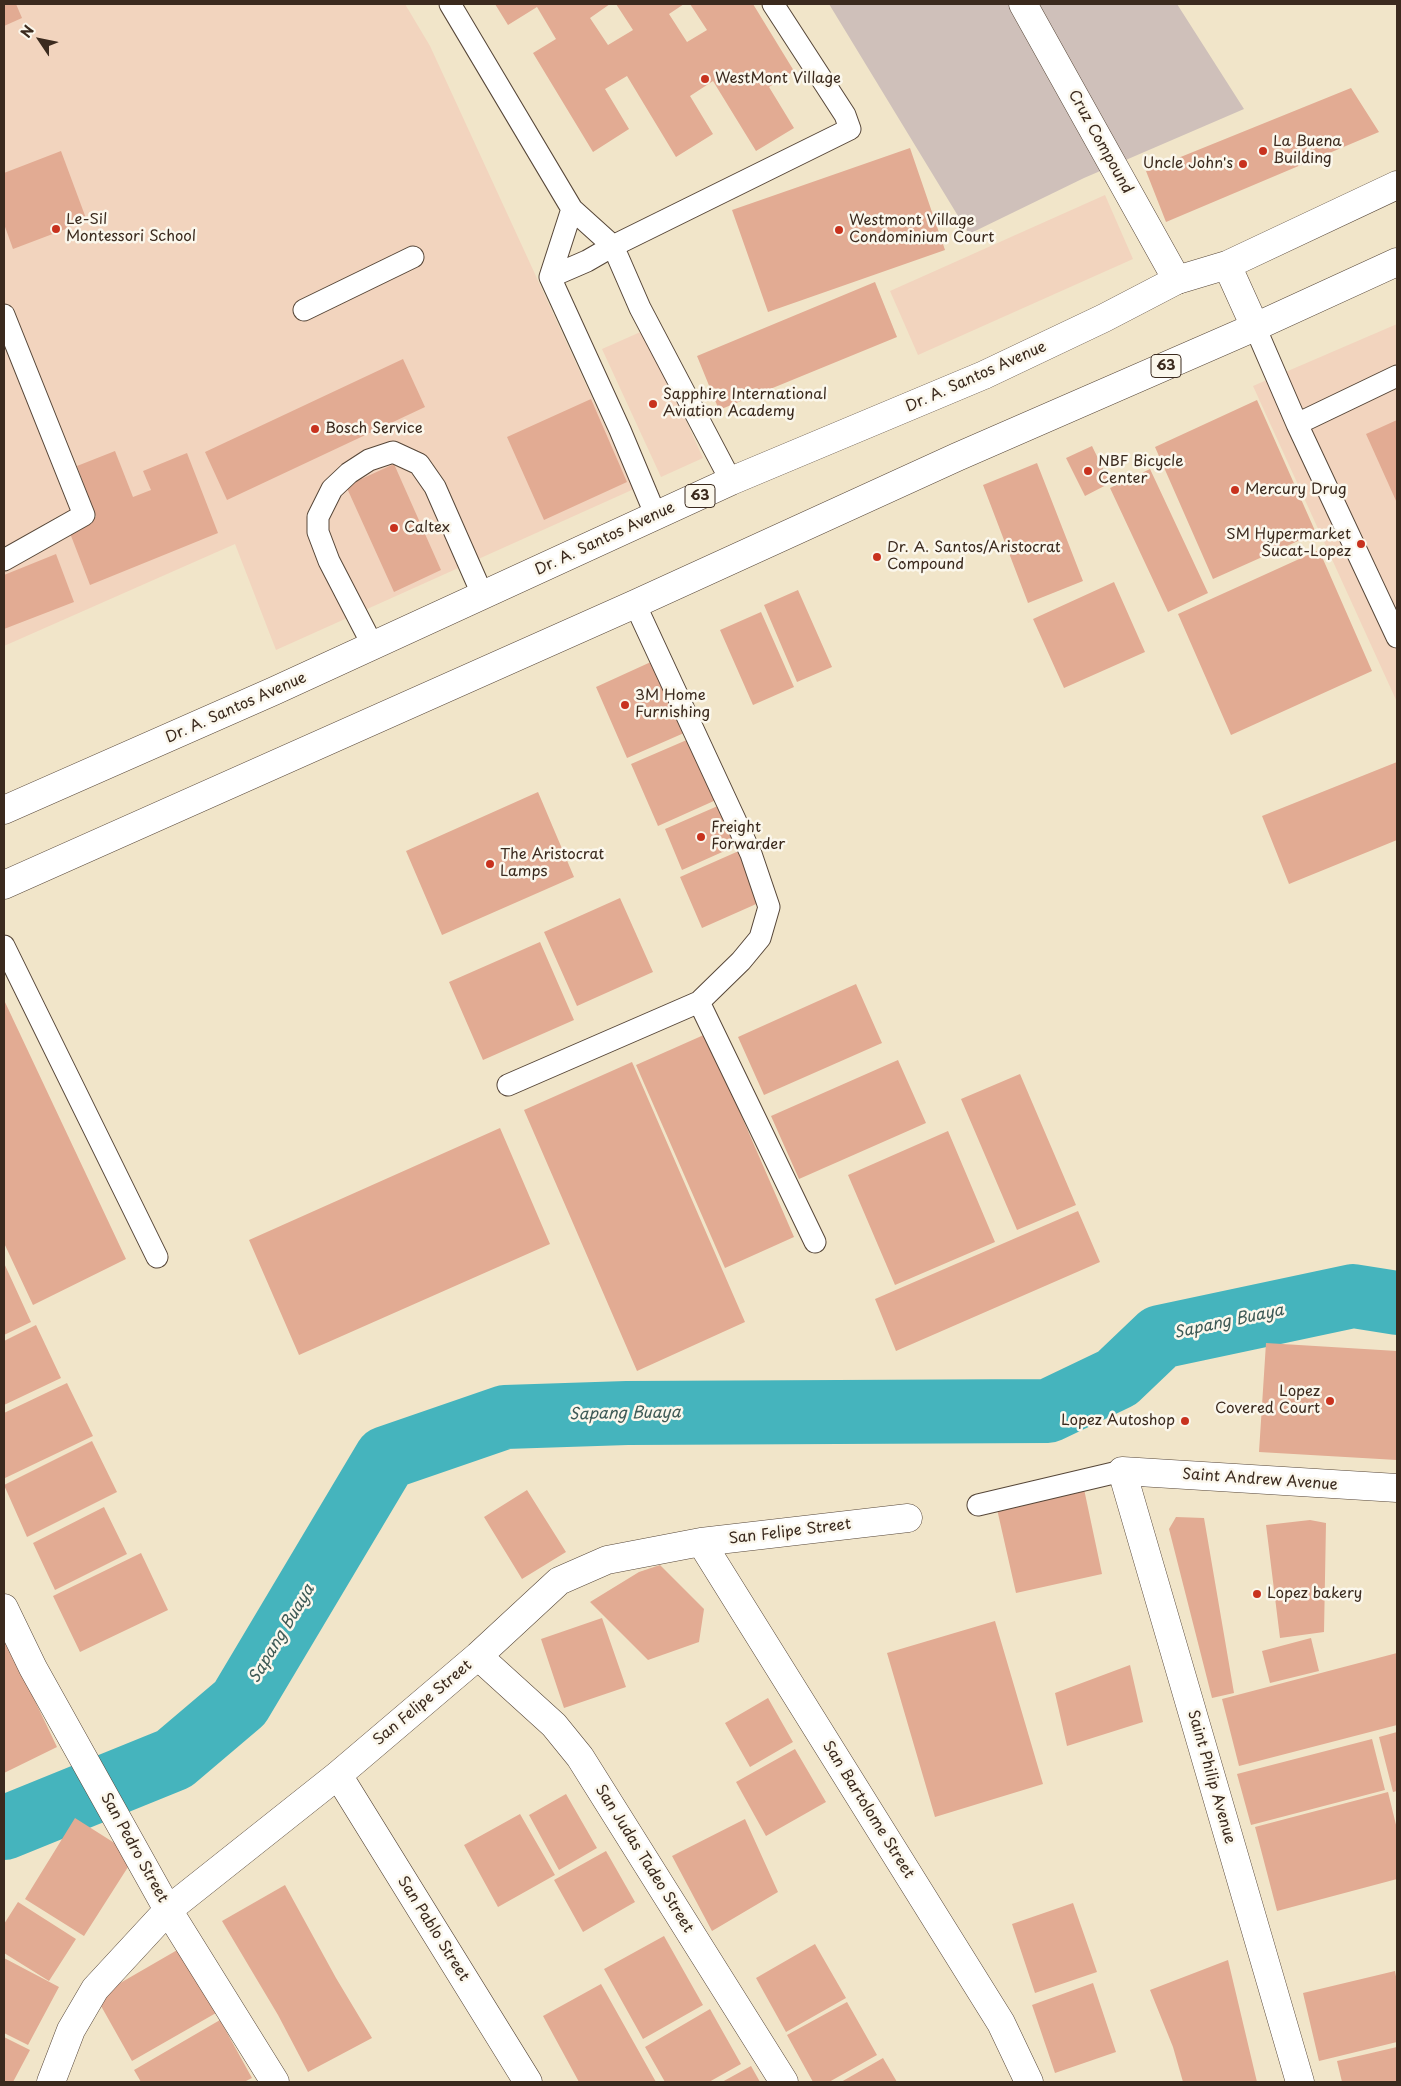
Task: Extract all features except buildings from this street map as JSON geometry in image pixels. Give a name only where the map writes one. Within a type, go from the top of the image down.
[{"type":"street","name":"Cruz Compound","points":[[1023,4],[1177,280]]},
{"type":"street","name":"Dr. A. Santos Avenue","points":[[4,810],[374,646],[731,481],[984,375],[1104,318],[1177,280],[1227,265],[1397,185]]},
{"type":"street","name":"63","points":[[4,885],[636,604],[957,456],[1255,327],[1397,262]]},
{"type":"street","points":[[1227,265],[1255,327]]},
{"type":"street","name":"Saint Andrew Avenue","points":[[1122,1471],[1397,1488]]},
{"type":"street","name":"Saint Philip Avenue","points":[[1122,1471],[1300,2082]]},
{"type":"street","name":"San Felipe Street","points":[[50,2082],[72,2030],[96,1990],[168,1910],[338,1775],[478,1656],[559,1581],[607,1560],[701,1542],[908,1518]]},
{"type":"street","name":"San Bartolome Street","points":[[701,1542],[1001,2023],[1030,2082]]},
{"type":"street","name":"San Pedro Street","points":[[4,1608],[33,1668],[119,1819],[168,1910],[275,2082]]},
{"type":"street","name":"San Judas Tadeo Street","points":[[478,1656],[554,1725],[580,1757],[784,2082]]},
{"type":"street","name":"San Pablo Street","points":[[338,1775],[528,2082]]},
{"type":"lane","points":[[450,4],[572,209],[613,246],[640,308],[731,481]]},
{"type":"lane","points":[[550,278],[588,261],[613,246],[850,129],[845,115],[773,4]]},
{"type":"lane","points":[[572,209],[550,278],[620,430],[656,516]]},
{"type":"lane","points":[[304,310],[413,257]]},
{"type":"lane","points":[[4,315],[84,515],[4,560]]},
{"type":"lane","points":[[1255,327],[1297,424],[1397,637]]},
{"type":"lane","points":[[1297,424],[1397,376]]},
{"type":"lane","points":[[374,646],[329,561],[318,532],[318,517],[332,489],[349,473],[370,460],[393,452],[419,464],[435,488],[482,596]]},
{"type":"lane","points":[[508,1085],[698,1002],[741,962],[760,938],[769,907],[751,854],[636,604]]},
{"type":"lane","points":[[4,946],[157,1257]]},
{"type":"lane","points":[[698,1002],[814,1242]]},
{"type":"lane","points":[[978,1505],[1122,1471]]},
{"type":"shaded area","points":[[4,4],[405,4],[430,46],[634,489],[276,650],[235,544],[4,646]]},
{"type":"shaded area","points":[[829,4],[1177,4],[1244,109],[1084,178],[969,234]]},
{"type":"shaded area","points":[[1105,195],[1133,259],[918,355],[890,291]]},
{"type":"shaded area","name":"SM Hypermarket Sucat-Lopez","points":[[1397,324],[1397,702],[1253,386]]},
{"type":"shaded area","name":"Sapphire International Aviation Academy","points":[[645,330],[703,458],[661,477],[602,349]]},
{"type":"waterway","name":"Sapang Buaya","points":[[4,1828],[174,1759],[240,1703],[386,1458],[505,1417],[627,1413],[1048,1411],[1117,1378],[1160,1337],[1353,1296],[1397,1303]]},
{"type":"place","name":"WestMont Village","points":[[705,79]]},
{"type":"place","name":"La Buena Building","points":[[1263,151]]},
{"type":"place","name":"Uncle John's","points":[[1243,164]]},
{"type":"place","name":"Le-Sil Montessori School","points":[[56,229]]},
{"type":"place","name":"Westmont Village Condominium Court","points":[[839,230]]},
{"type":"place","name":"Sapphire International Aviation Academy","points":[[653,404]]},
{"type":"place","name":"Bosch Service","points":[[315,429]]},
{"type":"place","name":"NBF Bicycle Center","points":[[1088,471]]},
{"type":"place","name":"Mercury Drug","points":[[1235,490]]},
{"type":"place","name":"Caltex","points":[[394,528]]},
{"type":"place","name":"SM Hypermarket Sucat-Lopez","points":[[1361,544]]},
{"type":"place","name":"Dr. A. Santos/Aristocrat Compound","points":[[877,557]]},
{"type":"place","name":"3M Home Furnishing","points":[[625,705]]},
{"type":"place","name":"Freight Forwarder","points":[[701,837]]},
{"type":"place","name":"The Aristocrat Lamps","points":[[490,864]]},
{"type":"place","name":"Lopez Covered Court","points":[[1330,1401]]},
{"type":"place","name":"Lopez Autoshop","points":[[1185,1421]]},
{"type":"place","name":"Lopez bakery","points":[[1257,1594]]}]
